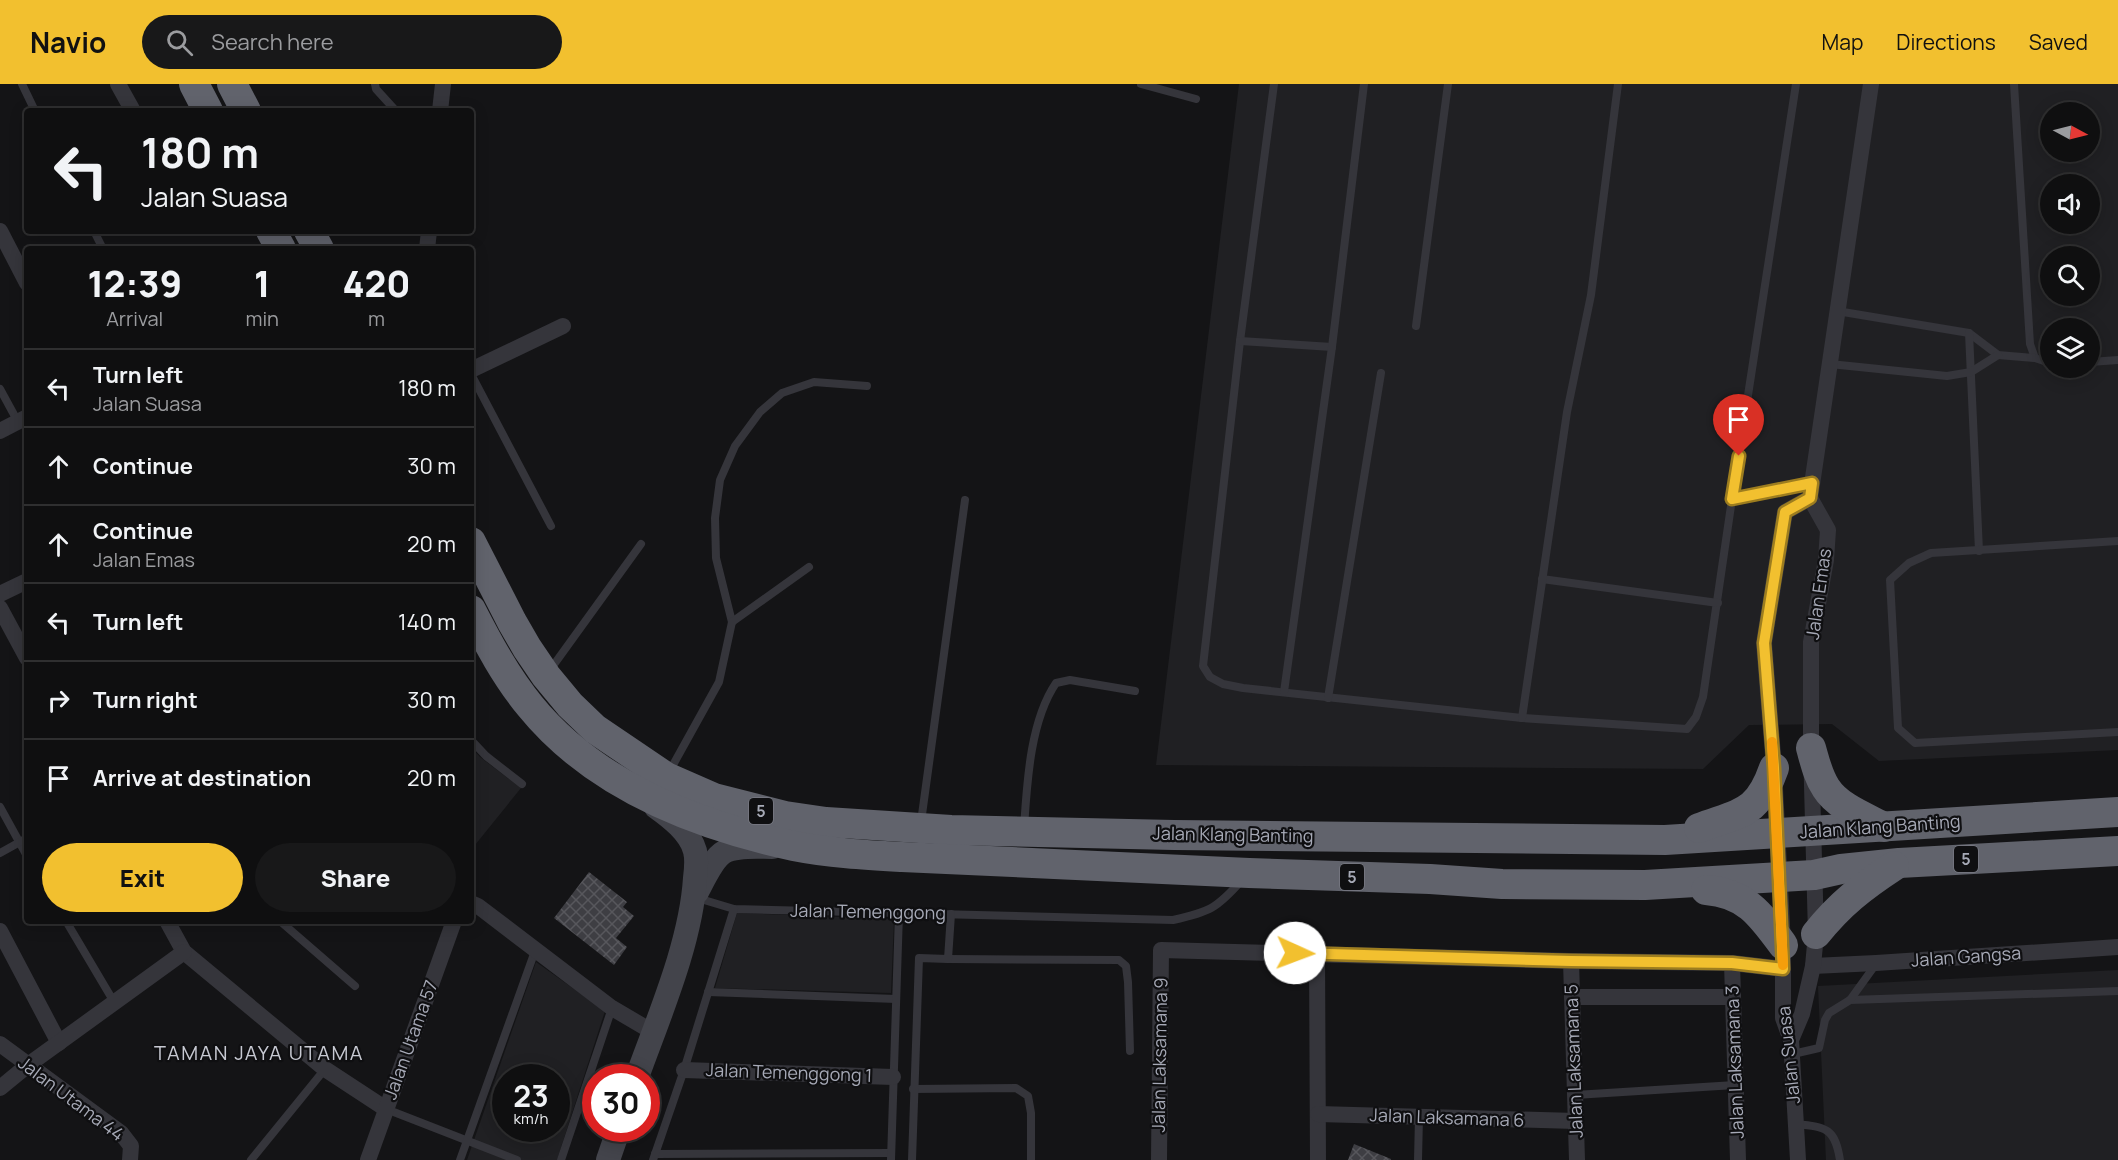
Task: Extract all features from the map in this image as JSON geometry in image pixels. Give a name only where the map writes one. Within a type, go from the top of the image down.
[{"type":"highway","points":[[194,84],[206,108]]},
{"type":"highway","points":[[232,84],[244,108]]},
{"type":"highway","name":"Jalan Klang Banting","points":[[474,548],[512,622],[546,676],[570,705],[595,729],[666,777],[714,798],[774,814],[826,822],[920,828],[1665,840],[2118,812]]},
{"type":"highway","name":"Jalan Klang Banting","points":[[474,616],[490,647],[530,707],[560,739],[580,756],[642,796],[705,821],[795,846],[902,857],[1249,873],[1430,879],[1502,884],[1645,885],[1780,878],[1899,863],[2118,851]]},
{"type":"highway","points":[[1811,748],[1820,777],[1827,790],[1855,812],[1884,827]]},
{"type":"highway","points":[[1665,840],[1754,806],[1767,789],[1774,768]]},
{"type":"highway","points":[[1816,934],[1835,910],[1868,883],[1899,863]]},
{"type":"highway","points":[[1645,885],[1712,890],[1732,894],[1744,900],[1760,914],[1783,957]]},
{"type":"street","points":[[118,84],[131,108]]},
{"type":"street","points":[[440,108],[442,84]]},
{"type":"street","points":[[1777,834],[1764,643],[1785,512],[1811,490],[1871,84]]},
{"type":"street","points":[[0,231],[24,276]]},
{"type":"street","points":[[474,369],[563,326]]},
{"type":"street","points":[[0,431],[24,418]]},
{"type":"street","name":"Jalan Emas","points":[[1792,1047],[1813,966],[1816,934],[1811,748],[1811,642],[1826,560],[1828,530],[1811,490]]},
{"type":"street","points":[[0,594],[24,582]]},
{"type":"street","points":[[0,608],[24,652]]},
{"type":"street","points":[[642,796],[673,820],[695,850],[694,897]]},
{"type":"street","name":"Jalan Suasa","points":[[1777,834],[1783,957],[1783,1018],[1792,1047],[1798,1160]]},
{"type":"street","points":[[642,1064],[676,966],[694,897],[709,868],[723,852],[743,848],[795,846]]},
{"type":"street","points":[[475,905],[612,1008],[653,1032]]},
{"type":"street","points":[[169,924],[184,952],[325,1069],[386,1109]]},
{"type":"street","name":"Jalan Utama 57","points":[[368,1160],[453,924]]},
{"type":"street","points":[[0,931],[59,1042]]},
{"type":"street","name":"Jalan Gangsa","points":[[1813,966],[2118,947]]},
{"type":"street","name":"Jalan Laksamana 9","points":[[1159,1160],[1161,950],[1317,953]]},
{"type":"street","points":[[0,1088],[59,1042],[184,952]]},
{"type":"street","points":[[1318,1160],[1317,953],[1571,961],[1732,963],[1783,957]]},
{"type":"street","name":"Jalan Laksamana 5","points":[[1571,961],[1577,1160]]},
{"type":"street","name":"Jalan Laksamana 3","points":[[1732,963],[1738,1160]]},
{"type":"street","points":[[1572,997],[1732,997]]},
{"type":"street","name":"Jalan Utama 44","points":[[0,1044],[121,1133],[131,1146],[130,1160]]},
{"type":"street","name":"Jalan Temenggong 1","points":[[684,1070],[893,1077]]},
{"type":"street","name":"Jalan Laksamana 6","points":[[1318,1114],[1576,1121]]},
{"type":"street","points":[[608,1160],[614,1142]]},
{"type":"lane","points":[[22,84],[34,108]]},
{"type":"lane","points":[[375,84],[376,89],[393,108]]},
{"type":"lane","points":[[1141,84],[1196,99]]},
{"type":"lane","points":[[1274,84],[1240,341],[1203,666],[1210,677],[1223,684],[1243,688],[1328,698],[1522,718],[1687,729],[1696,717],[1703,697],[1796,84]]},
{"type":"lane","points":[[1284,692],[1332,347],[1365,84]]},
{"type":"lane","points":[[1416,326],[1448,84]]},
{"type":"lane","points":[[1522,718],[1567,412],[1591,295],[1618,84]]},
{"type":"lane","points":[[2014,84],[2030,344],[2035,358]]},
{"type":"lane","points":[[1838,311],[1969,333],[1998,355],[2040,360]]},
{"type":"lane","points":[[1969,333],[1979,551]]},
{"type":"lane","points":[[1240,341],[1332,347]]},
{"type":"lane","points":[[1830,364],[1947,376],[1971,372],[1998,355]]},
{"type":"lane","points":[[2100,361],[2118,360]]},
{"type":"lane","points":[[1328,698],[1381,373]]},
{"type":"lane","points":[[474,380],[551,526]]},
{"type":"lane","points":[[666,777],[719,682],[732,622],[716,558],[715,518],[720,480],[735,446],[760,412],[782,393],[814,382],[867,386]]},
{"type":"lane","points":[[0,389],[24,418]]},
{"type":"lane","points":[[1732,499],[1811,490]]},
{"type":"lane","points":[[920,828],[965,500]]},
{"type":"lane","points":[[2118,541],[1931,553],[1909,563],[1890,580],[1898,728],[1915,743],[2118,732]]},
{"type":"lane","points":[[546,676],[641,544]]},
{"type":"lane","points":[[732,622],[809,567]]},
{"type":"lane","points":[[1542,579],[1718,603]]},
{"type":"lane","points":[[1024,831],[1031,752],[1047,697],[1056,683],[1070,680],[1135,691]]},
{"type":"lane","points":[[474,743],[486,756],[522,784]]},
{"type":"lane","points":[[0,807],[23,840],[0,852]]},
{"type":"lane","name":"Jalan Temenggong","points":[[694,897],[734,909],[1173,920],[1204,913],[1225,899],[1249,873]]},
{"type":"lane","points":[[734,909],[684,1070],[654,1157],[891,1156],[898,913]]},
{"type":"lane","points":[[948,959],[951,914]]},
{"type":"lane","points":[[68,924],[114,1002]]},
{"type":"lane","points":[[283,924],[355,986]]},
{"type":"lane","points":[[460,1160],[535,951]]},
{"type":"lane","points":[[912,1160],[919,958],[1119,960],[1126,966],[1128,982],[1130,1051]]},
{"type":"lane","points":[[1792,1047],[1819,1048],[1825,1020],[1829,1013],[1851,1000],[1876,963]]},
{"type":"lane","points":[[708,992],[896,999]]},
{"type":"lane","points":[[1851,1000],[2118,992]]},
{"type":"lane","points":[[561,1160],[612,1008]]},
{"type":"lane","points":[[251,1160],[325,1069]]},
{"type":"lane","points":[[1575,1095],[1735,1085]]},
{"type":"lane","points":[[913,1089],[1016,1088],[1028,1096],[1031,1113],[1031,1160]]},
{"type":"lane","points":[[386,1109],[517,1160]]},
{"type":"lane","points":[[1418,1160],[1419,1117]]},
{"type":"lane","points":[[1796,1124],[1819,1126],[1829,1130],[1837,1144],[1840,1160]]},
{"type":"shaded area","points":[[1239,84],[2118,84],[2118,750],[1879,761],[1832,724],[1749,725],[1703,769],[1156,765]]},
{"type":"shaded area","points":[[474,750],[521,788],[474,846]]},
{"type":"shaded area","points":[[737,913],[894,919],[891,993],[715,988]]},
{"type":"shaded area","points":[[536,962],[605,1011],[588,1064],[582,1064],[582,1082],[570,1120],[570,1064],[500,1064]]},
{"type":"shaded area","points":[[2118,970],[2118,1160],[1826,1160],[1818,986]]},
{"type":"shaded area","points":[[492,1088],[492,1142],[563,1142],[557,1160],[467,1160]]},
{"type":"building","points":[[589,872],[627,902],[623,907],[634,916],[616,938],[627,947],[614,965],[554,918]]},
{"type":"building","points":[[1354,1144],[1391,1159],[1391,1160],[1348,1160]]},
{"type":"slow traffic","points":[[1772,742],[1783,965]]},
{"type":"district","name":"TAMAN JAYA UTAMA","points":[[259,1053]]},
{"type":"route","points":[[1295,953],[1732,963],[1783,969],[1774,768],[1764,643],[1785,512],[1810,498],[1812,483],[1732,499],[1739,456]]}]
